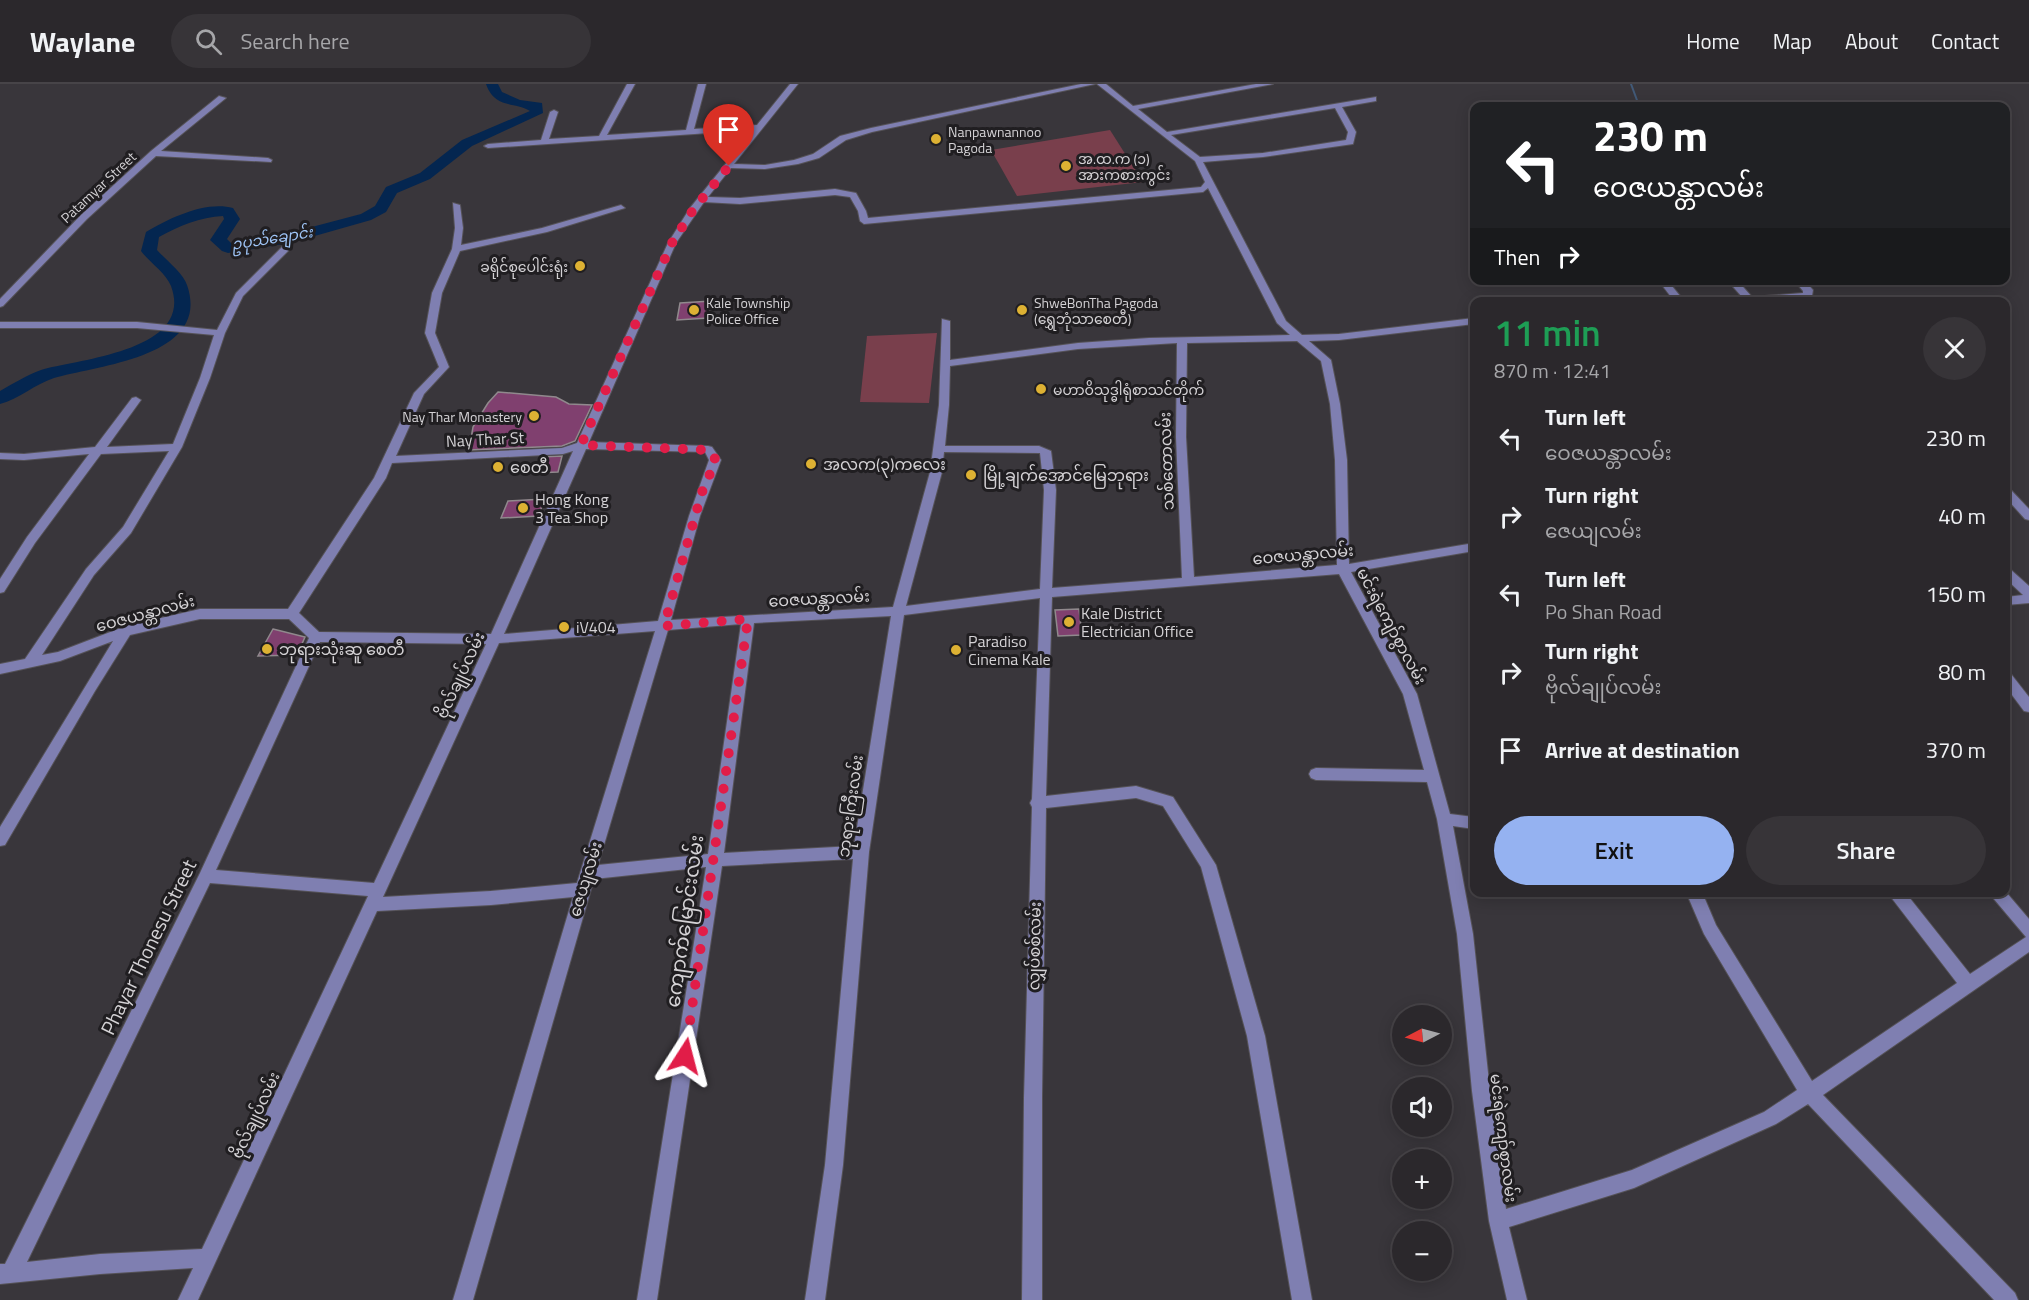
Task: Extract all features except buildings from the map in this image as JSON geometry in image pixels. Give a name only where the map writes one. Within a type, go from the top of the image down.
[{"type":"street","points":[[602,137],[631,84]]},
{"type":"street","points":[[690,131],[702,84]]},
{"type":"street","name":"ဗိုလ်ချုပ်လမ်း","points":[[188,1300],[495,639],[672,243],[702,199],[794,84]]},
{"type":"street","points":[[729,166],[765,167],[795,162],[816,156],[843,138],[871,130],[1091,84]]},
{"type":"street","name":"မင်းရဲကျော်စွာလမ်း","points":[[1101,84],[1198,160],[1278,315],[1298,338],[1313,345],[1326,360],[1333,393],[1341,460],[1343,569],[1410,694],[1444,819],[1465,934],[1480,1091],[1497,1221],[1516,1299]]},
{"type":"street","points":[[1132,108],[1269,84]]},
{"type":"street","name":"Patamyar Street","points":[[0,304],[84,217],[154,153],[222,98]]},
{"type":"street","points":[[1166,134],[1373,99]]},
{"type":"street","points":[[1198,160],[1263,155],[1350,142],[1352,132],[1337,105]]},
{"type":"street","points":[[544,143],[554,112]]},
{"type":"street","points":[[488,146],[761,127]]},
{"type":"street","points":[[154,153],[268,160]]},
{"type":"street","points":[[702,199],[740,201],[835,192],[853,195],[862,211],[864,221],[1203,189],[1210,182]]},
{"type":"street","points":[[316,637],[292,614],[380,478],[419,393],[444,366],[434,348],[430,333],[437,293],[456,249],[459,228],[456,205]]},
{"type":"street","points":[[456,249],[544,230],[621,208]]},
{"type":"street","points":[[30,662],[90,572],[127,530],[177,447],[205,378],[219,333],[238,295],[286,248]]},
{"type":"street","points":[[1666,285],[1677,297]]},
{"type":"street","points":[[1736,285],[1748,297]]},
{"type":"street","name":"ဘုရားကြီးလမ်း","points":[[815,1300],[834,1165],[861,852],[898,611],[936,472],[944,405],[945,321]]},
{"type":"street","points":[[945,364],[1078,346],[1339,337],[1470,321]]},
{"type":"street","points":[[0,325],[137,325],[219,333]]},
{"type":"street","name":"သစ်တောလမ်း","points":[[1182,341],[1181,437],[1188,580]]},
{"type":"street","points":[[0,589],[31,540],[136,400]]},
{"type":"street","name":"Nay Thar St","points":[[389,460],[563,451],[581,445],[708,450],[716,460]]},
{"type":"street","points":[[0,456],[24,458],[63,452],[177,447]]},
{"type":"street","name":"လျှပ်စစ်လမ်း","points":[[939,449],[1045,451],[1050,490],[1037,803],[1032,1083],[1032,1300]]},
{"type":"street","name":"ဇေယျလမ်း","points":[[463,1300],[586,873],[664,626],[702,492],[716,460]]},
{"type":"street","points":[[2010,496],[2029,516]]},
{"type":"street","name":"ဝေဇယန္တာလမ်း","points":[[316,637],[495,639],[748,619],[898,611],[1046,593],[1343,569],[1470,548]]},
{"type":"street","points":[[2010,576],[2029,593]]},
{"type":"street","points":[[2010,601],[2029,599]]},
{"type":"street","name":"ဝေဇယန္တာလမ်း","points":[[0,669],[60,656],[126,631],[200,614],[292,614]]},
{"type":"street","name":"ကျောက်မြောင်းလမ်း","points":[[646,1300],[715,860],[748,619]]},
{"type":"street","points":[[0,840],[90,687],[126,631]]},
{"type":"street","name":"Phayar Thonesu Street","points":[[5,1273],[207,876],[316,637]]},
{"type":"street","points":[[2010,683],[2029,707]]},
{"type":"street","points":[[1316,774],[1433,776]]},
{"type":"street","points":[[1037,803],[1136,792],[1168,801],[1208,865],[1256,1036],[1302,1300]]},
{"type":"street","points":[[1444,819],[1470,823]]},
{"type":"street","points":[[586,873],[715,860],[861,852]]},
{"type":"street","points":[[207,876],[376,897],[491,898],[581,890]]},
{"type":"street","points":[[1696,897],[1710,929],[1809,1093],[2008,1300]]},
{"type":"street","points":[[1899,897],[1968,985]]},
{"type":"street","points":[[2000,897],[2029,932]]},
{"type":"street","points":[[1497,1221],[1634,1179],[1770,1118],[2029,943]]},
{"type":"street","points":[[5,1273],[207,1258]]},
{"type":"shaded area","name":"အ.ထ.က (၁) အားကစားကွင်း","points":[[1110,130],[1143,182],[1017,196],[991,150]]},
{"type":"shaded area","points":[[937,333],[929,403],[860,402],[867,336]]},
{"type":"waterway","name":"ဥပုသ်ချောင်း","points":[[0,398],[45,375],[113,359],[147,348],[174,328],[181,313],[179,284],[149,251],[152,235],[188,218],[228,211],[232,219],[218,240],[228,248],[290,238],[366,217],[381,209],[391,190],[425,176],[467,143],[536,113],[537,106],[517,104],[496,94],[492,84]]},
{"type":"waterway","points":[[1631,84],[1638,102]]},
{"type":"place","name":"Nanpawnannoo Pagoda","points":[[936,139]]},
{"type":"place","name":"အ.ထ.က (၁) အားကစားကွင်း","points":[[1066,166]]},
{"type":"place","name":"ခရိုင်စုပေါင်းရုံး","points":[[580,266]]},
{"type":"place","name":"Kale Township Police Office","points":[[694,310]]},
{"type":"place","name":"ShweBonTha Pagoda (ရွှေဘုံသာစေတီ)","points":[[1022,310]]},
{"type":"place","name":"မဟာဝိသုဒ္ဓါရုံစာသင်တိုက်","points":[[1041,389]]},
{"type":"place","name":"Nay Thar Monastery","points":[[534,416]]},
{"type":"place","name":"အလက(၃)ကလေး","points":[[811,464]]},
{"type":"place","name":"စေတီ","points":[[498,467]]},
{"type":"place","name":"မြို့ချက်အောင်မြေဘုရား","points":[[971,475]]},
{"type":"place","name":"Hong Kong 3 Tea Shop","points":[[523,508]]},
{"type":"place","name":"Kale District Electrician Office","points":[[1069,622]]},
{"type":"place","name":"iV404","points":[[564,627]]},
{"type":"place","name":"ဘုရားသုံးဆူ စေတီ","points":[[267,649]]},
{"type":"place","name":"Paradiso Cinema Kale","points":[[956,650]]},
{"type":"route","points":[[685,1056],[748,619],[664,626],[702,492],[716,460],[708,450],[581,445],[672,243],[693,210],[729,166]]}]
